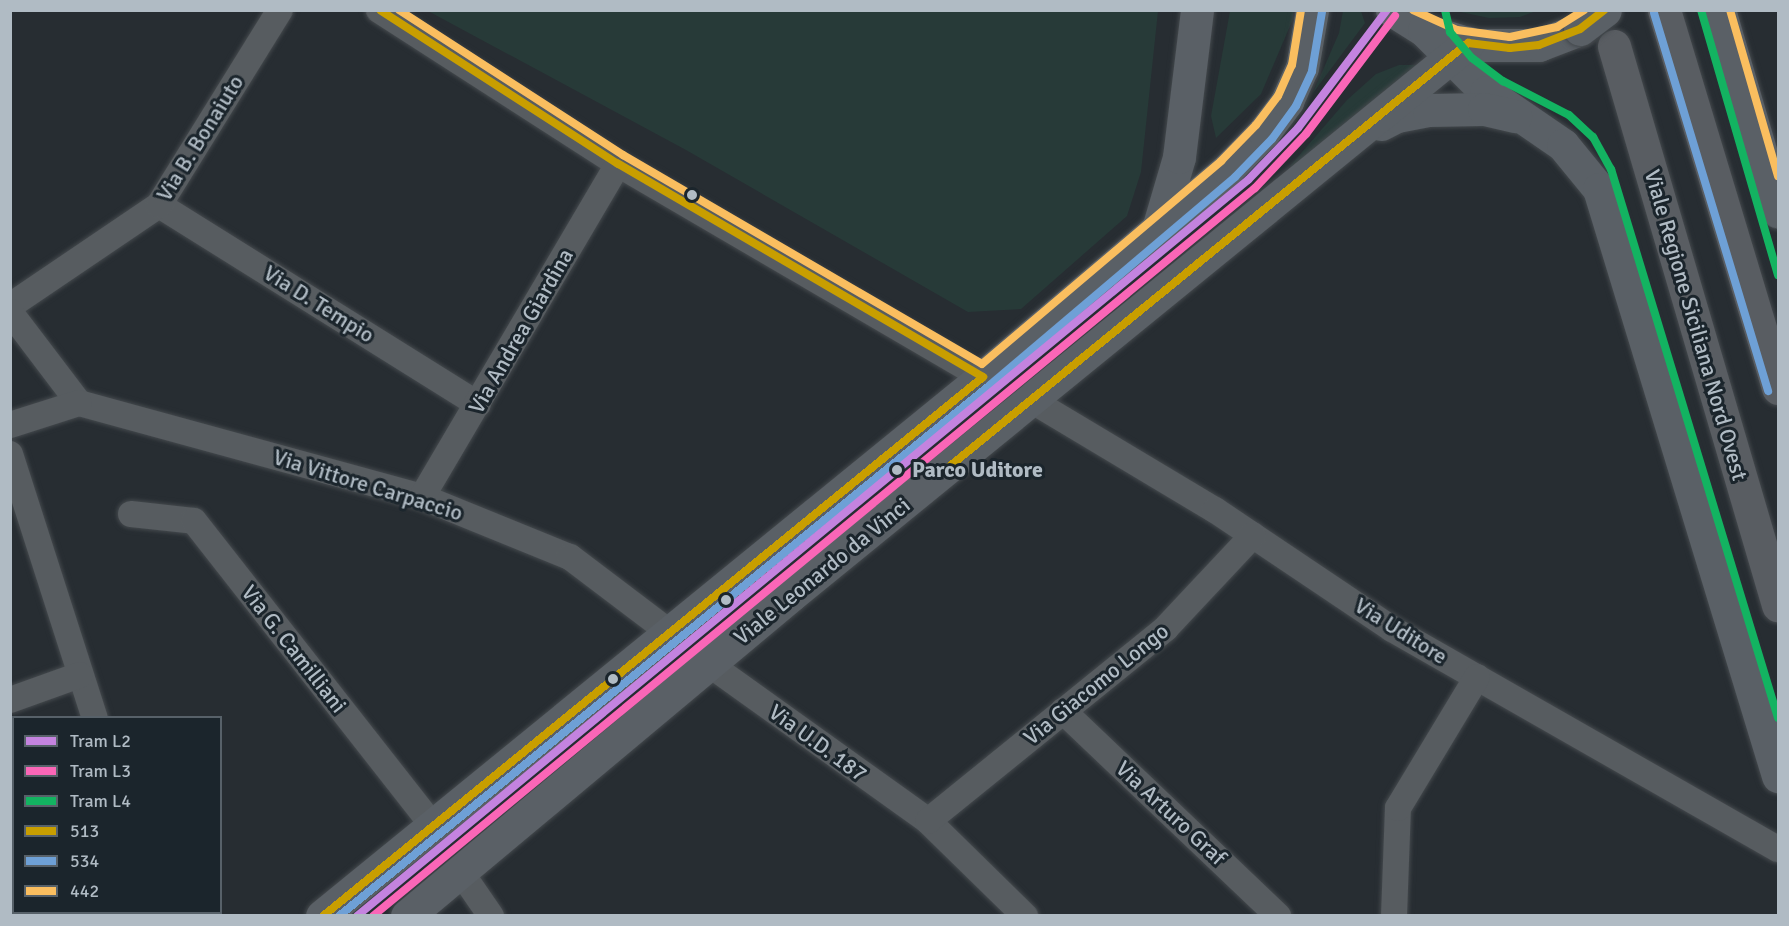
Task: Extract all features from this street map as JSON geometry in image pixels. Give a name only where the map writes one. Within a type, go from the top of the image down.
[{"type":"main road","points":[[1664,10],[1779,388]]},
{"type":"main road","name":"Viale Regione Siciliana Nord Ovest","points":[[1614,46],[1779,605]]},
{"type":"street","name":"Via B. Bonaiuto","points":[[10,306],[159,205],[280,10]]},
{"type":"street","points":[[379,10],[618,164],[983,377]]},
{"type":"street","points":[[1158,229],[1179,157],[1197,10]]},
{"type":"street","points":[[322,915],[668,631],[983,377],[1228,169],[1264,132],[1287,101],[1302,68],[1312,10]]},
{"type":"street","points":[[1392,10],[1461,50],[1539,45],[1592,20]]},
{"type":"street","points":[[1719,10],[1779,212]]},
{"type":"street","points":[[1461,50],[1486,92],[1530,121],[1578,160],[1599,189],[1608,210],[1779,776]]},
{"type":"street","points":[[1358,135],[1461,50]]},
{"type":"street","points":[[1358,135],[1397,116],[1429,110],[1484,109],[1530,121]]},
{"type":"street","name":"Viale Leonardo da Vinci","points":[[407,915],[708,664],[1358,135]]},
{"type":"street","name":"Via Andrea Giardina","points":[[422,497],[618,164]]},
{"type":"street","name":"Via D. Tempio","points":[[159,205],[478,404]]},
{"type":"street","points":[[10,312],[79,402],[10,425]]},
{"type":"street","name":"Via Uditore","points":[[1031,400],[1253,535],[1392,629],[1779,849]]},
{"type":"street","name":"Via Vittore Carpaccio","points":[[79,402],[422,497],[570,557],[668,631]]},
{"type":"street","points":[[10,453],[80,675],[96,716]]},
{"type":"street","name":"Via G. Camilliani","points":[[131,514],[194,521],[432,825]]},
{"type":"street","name":"Via Giacomo Longo","points":[[927,821],[1166,628],[1253,535]]},
{"type":"street","name":"Via U.D. 187","points":[[708,664],[927,821],[1025,915]]},
{"type":"street","points":[[10,700],[80,675]]},
{"type":"street","points":[[1394,915],[1398,808],[1477,677]]},
{"type":"street","name":"Via Arturo Graf","points":[[1063,711],[1278,915]]},
{"type":"street","points":[[460,871],[491,915]]},
{"type":"green space","points":[[1539,10],[1520,17],[1489,18],[1456,11]]},
{"type":"green space","points":[[428,11],[1158,11],[1141,172],[1127,216],[1021,309],[968,312],[686,150]]},
{"type":"green space","points":[[1230,11],[1293,11],[1293,19],[1261,94],[1216,138],[1211,116]]},
{"type":"green space","points":[[1343,11],[1361,11],[1365,23],[1313,93],[1339,33]]},
{"type":"green space","points":[[1399,65],[1420,65],[1293,169],[1290,166],[1347,100],[1376,74]]},
{"type":"tram line","name":"L2","points":[[357,916],[1248,180],[1298,128],[1387,10]]},
{"type":"tram line","name":"L4","points":[[1445,10],[1450,32],[1472,58],[1503,81],[1569,115],[1593,137],[1611,169],[1778,718]]},
{"type":"tram line","name":"L4","points":[[1701,10],[1778,275]]},
{"type":"tram line","name":"L3","points":[[373,916],[1255,188],[1306,134],[1395,16]]},
{"type":"transit line","name":"513","points":[[323,916],[983,377],[618,164],[380,10]]},
{"type":"transit line","name":"442","points":[[399,10],[623,155],[982,364],[1221,161],[1256,125],[1278,96],[1292,65],[1301,10]]},
{"type":"transit line","name":"442","points":[[1413,10],[1457,30],[1510,37],[1557,27],[1584,10]]},
{"type":"transit line","name":"513","points":[[950,466],[1468,43],[1510,48],[1539,45],[1580,29],[1604,10]]},
{"type":"transit line","name":"442","points":[[1730,10],[1778,176]]},
{"type":"transit line","name":"534","points":[[339,916],[990,385],[1235,177],[1272,139],[1296,106],[1312,71],[1322,12]]},
{"type":"transit line","name":"534","points":[[1654,13],[1768,391]]},
{"type":"place","name":"Parco Uditore","points":[[897,470]]}]
